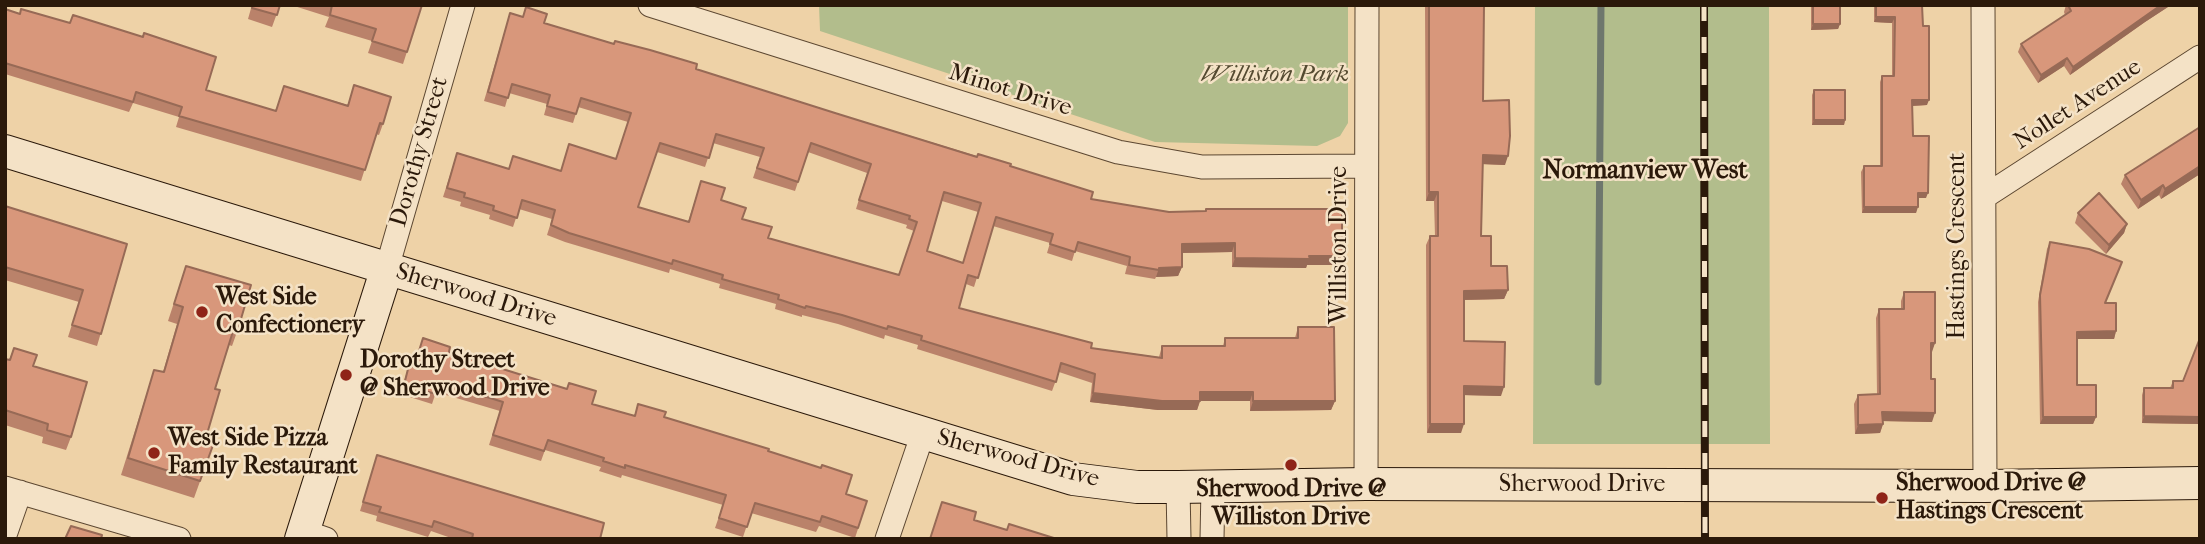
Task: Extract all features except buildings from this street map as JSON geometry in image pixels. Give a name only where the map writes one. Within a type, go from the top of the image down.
[{"type":"street","name":"Dorothy Street","points":[[310,536],[463,5]]},
{"type":"street","name":"Minot Drive","points":[[650,5],[1118,152],[1202,167],[1365,166]]},
{"type":"street","name":"Williston Drive","points":[[1366,484],[1367,5]]},
{"type":"street","name":"Hastings Crescent","points":[[1983,5],[1985,486]]},
{"type":"street","name":"Nollet Avenue","points":[[1984,197],[2200,57]]},
{"type":"street","name":"Sherwood Drive","points":[[5,151],[1073,479],[1137,486],[1178,487],[1366,484],[1985,486],[2200,483]]},
{"type":"street","points":[[887,539],[923,433]]},
{"type":"street","points":[[1178,487],[1179,539]]},
{"type":"street","points":[[1212,539],[1213,487]]},
{"type":"street","points":[[5,535],[12,490],[179,539]]},
{"type":"green space","name":"Williston Park","points":[[819,5],[1348,5],[1348,123],[1340,136],[1317,146],[1155,142],[820,31]]},
{"type":"green space","points":[[1535,5],[1769,5],[1770,444],[1533,444]]},
{"type":"waterway","points":[[1598,382],[1601,5]]},
{"type":"railway","points":[[1704,5],[1705,539]]},
{"type":"place","name":"West Side Confectionery","points":[[202,312]]},
{"type":"place","name":"Dorothy Street @ Sherwood Drive","points":[[346,375]]},
{"type":"place","name":"West Side Pizza Family Restaurant","points":[[154,453]]},
{"type":"place","name":"Sherwood Drive @ Williston Drive","points":[[1291,465]]},
{"type":"place","name":"Sherwood Drive @ Hastings Crescent","points":[[1882,498]]},
{"type":"district","name":"Normanview West","points":[[1645,172]]}]
